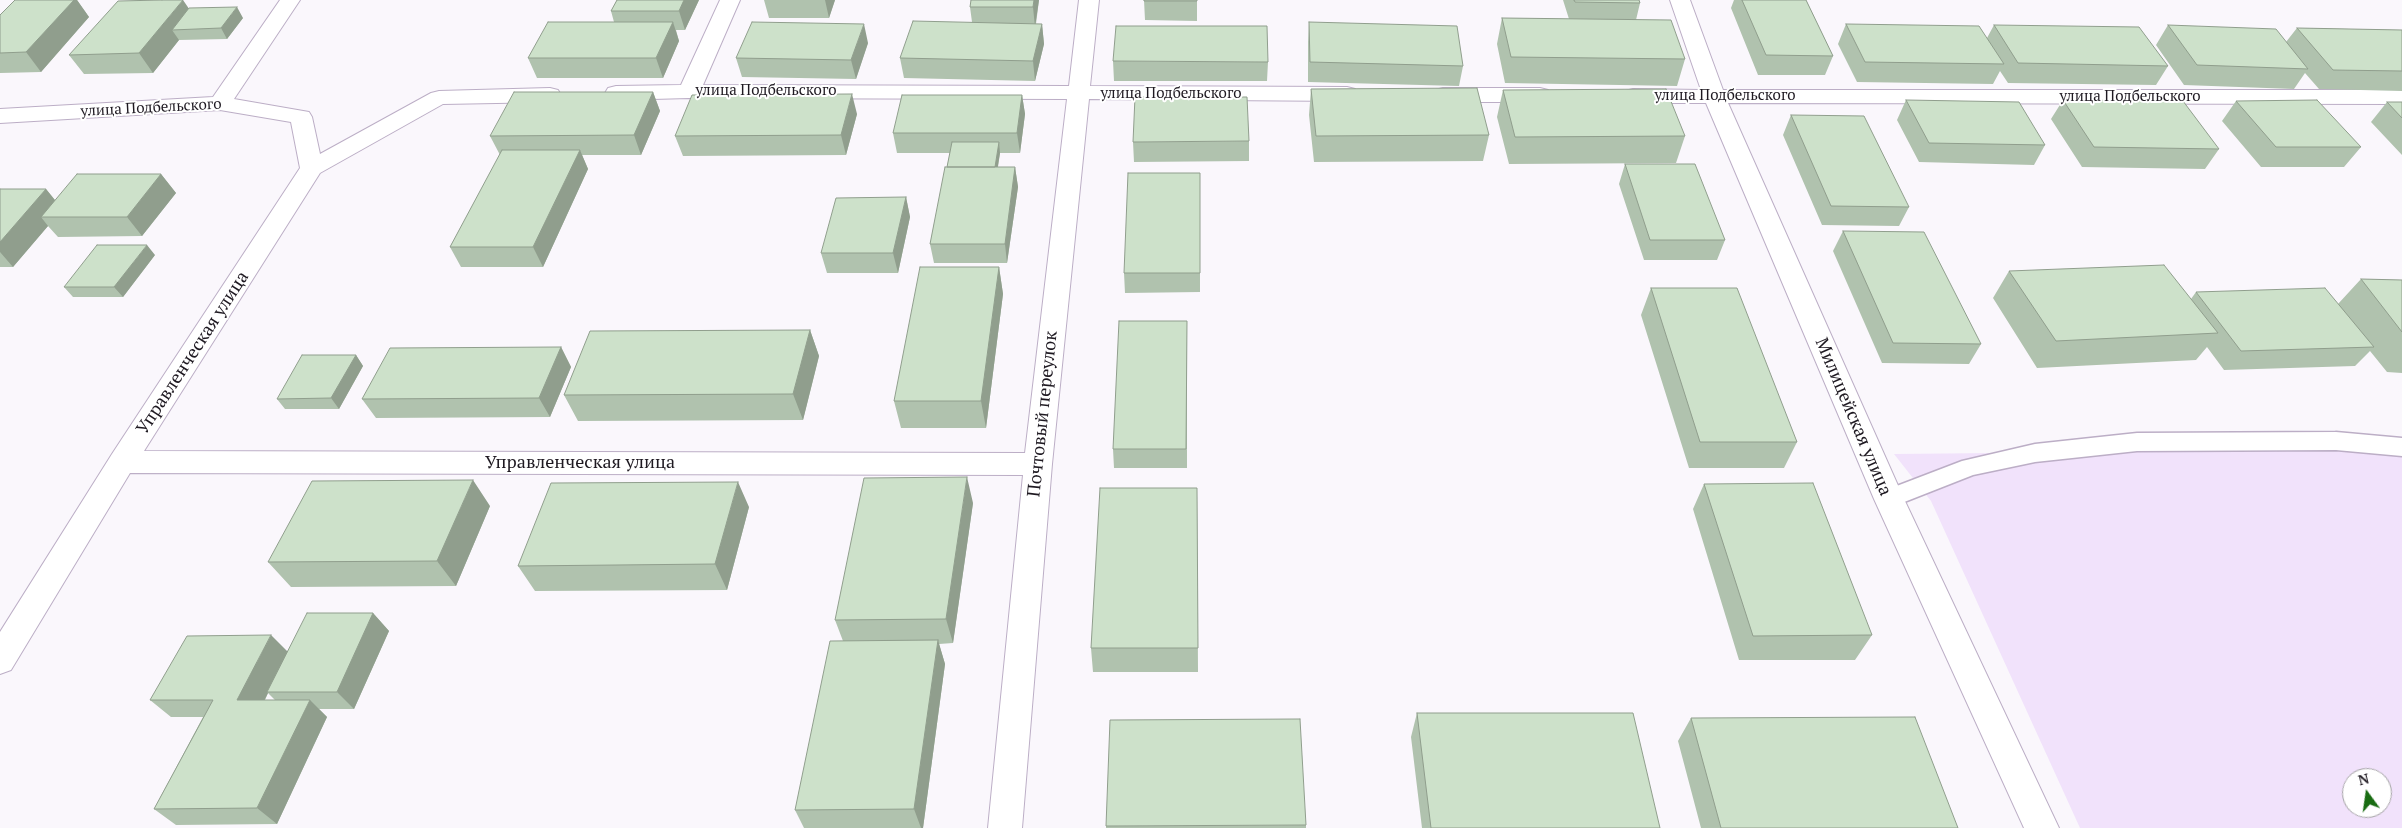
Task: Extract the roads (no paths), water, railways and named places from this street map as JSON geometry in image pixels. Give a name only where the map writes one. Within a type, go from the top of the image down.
[{"type":"street","points":[[220,103],[290,0]]},
{"type":"street","points":[[689,91],[730,0]]},
{"type":"street","name":"Почтовый переулок","points":[[1005,828],[1038,464],[1077,93],[1089,0]]},
{"type":"street","name":"Милицейская улица","points":[[1680,0],[1714,96],[1889,499],[2042,828]]},
{"type":"street","name":"улица Подбельского","points":[[599,93],[689,91],[1366,94]]},
{"type":"street","points":[[312,168],[439,98],[569,94]]},
{"type":"street","points":[[1426,95],[1565,95]]},
{"type":"street","name":"улица Подбельского","points":[[1615,95],[2402,98]]},
{"type":"street","name":"улица Подбельского","points":[[0,116],[220,103],[301,117],[312,168]]},
{"type":"street","name":"Управленческая улица","points":[[3,649],[312,168]]},
{"type":"street","name":"Управленческая улица","points":[[122,462],[1038,464]]},
{"type":"lane","points":[[1889,499],[1970,467],[2035,453],[2127,443],[2336,442],[2402,447]]}]
